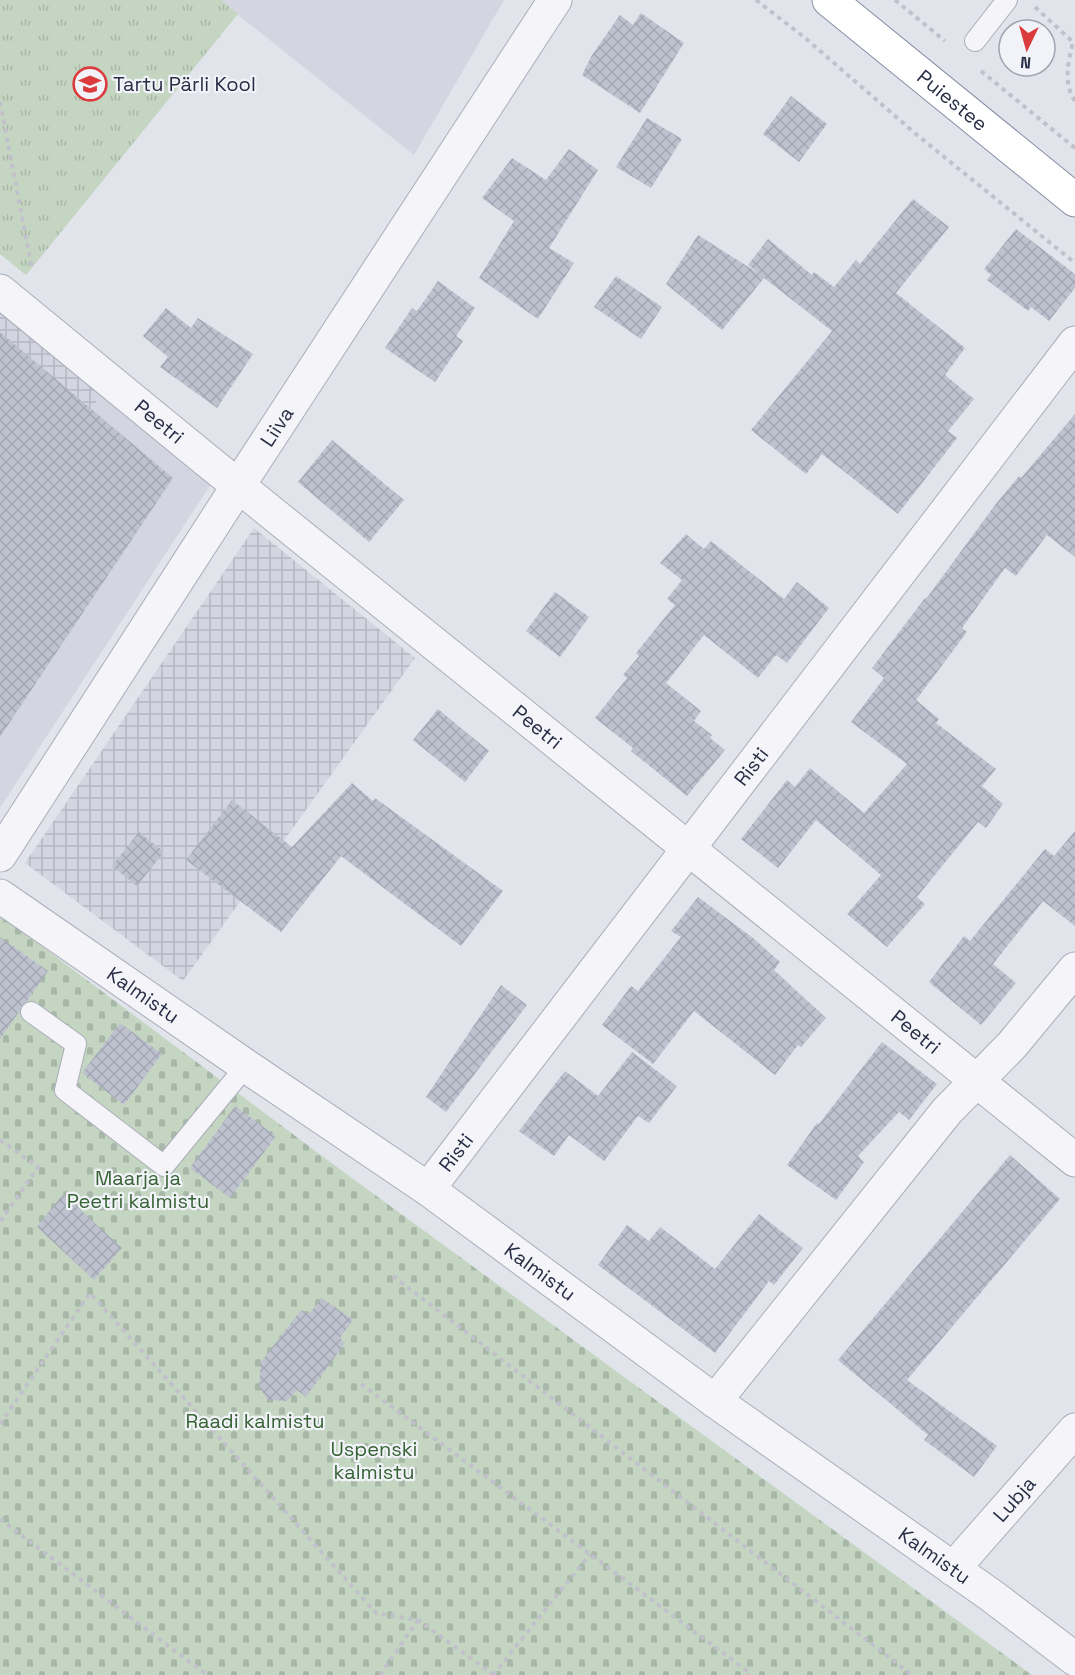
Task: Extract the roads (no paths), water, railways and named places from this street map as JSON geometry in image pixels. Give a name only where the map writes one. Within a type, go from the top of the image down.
[{"type":"highway","name":"Puiestee","points":[[830,0],[1075,200]]},
{"type":"street","name":"Liiva","points":[[0,855],[555,0]]},
{"type":"street","name":"Peetri","points":[[0,291],[238,486],[1075,1160]]},
{"type":"street","name":"Risti","points":[[428,1189],[1075,343]]},
{"type":"street","name":"Kalmistu","points":[[0,896],[428,1189],[715,1401],[953,1569],[1075,1659]]},
{"type":"street","points":[[715,1401],[947,1111],[1012,1045],[1075,969]]},
{"type":"street","name":"Lubja","points":[[953,1569],[1075,1430]]},
{"type":"lane","points":[[975,41],[1007,0]]},
{"type":"lane","points":[[32,1012],[76,1044],[65,1090],[165,1166],[246,1066]]},
{"type":"place","name":"Tartu Pärli Kool","points":[[90,84]]},
{"type":"park label","name":"Maarja ja Peetri kalmistu","points":[[138,1190]]},
{"type":"park label","name":"Raadi kalmistu","points":[[255,1421]]},
{"type":"park label","name":"Uspenski kalmistu","points":[[374,1460]]}]
